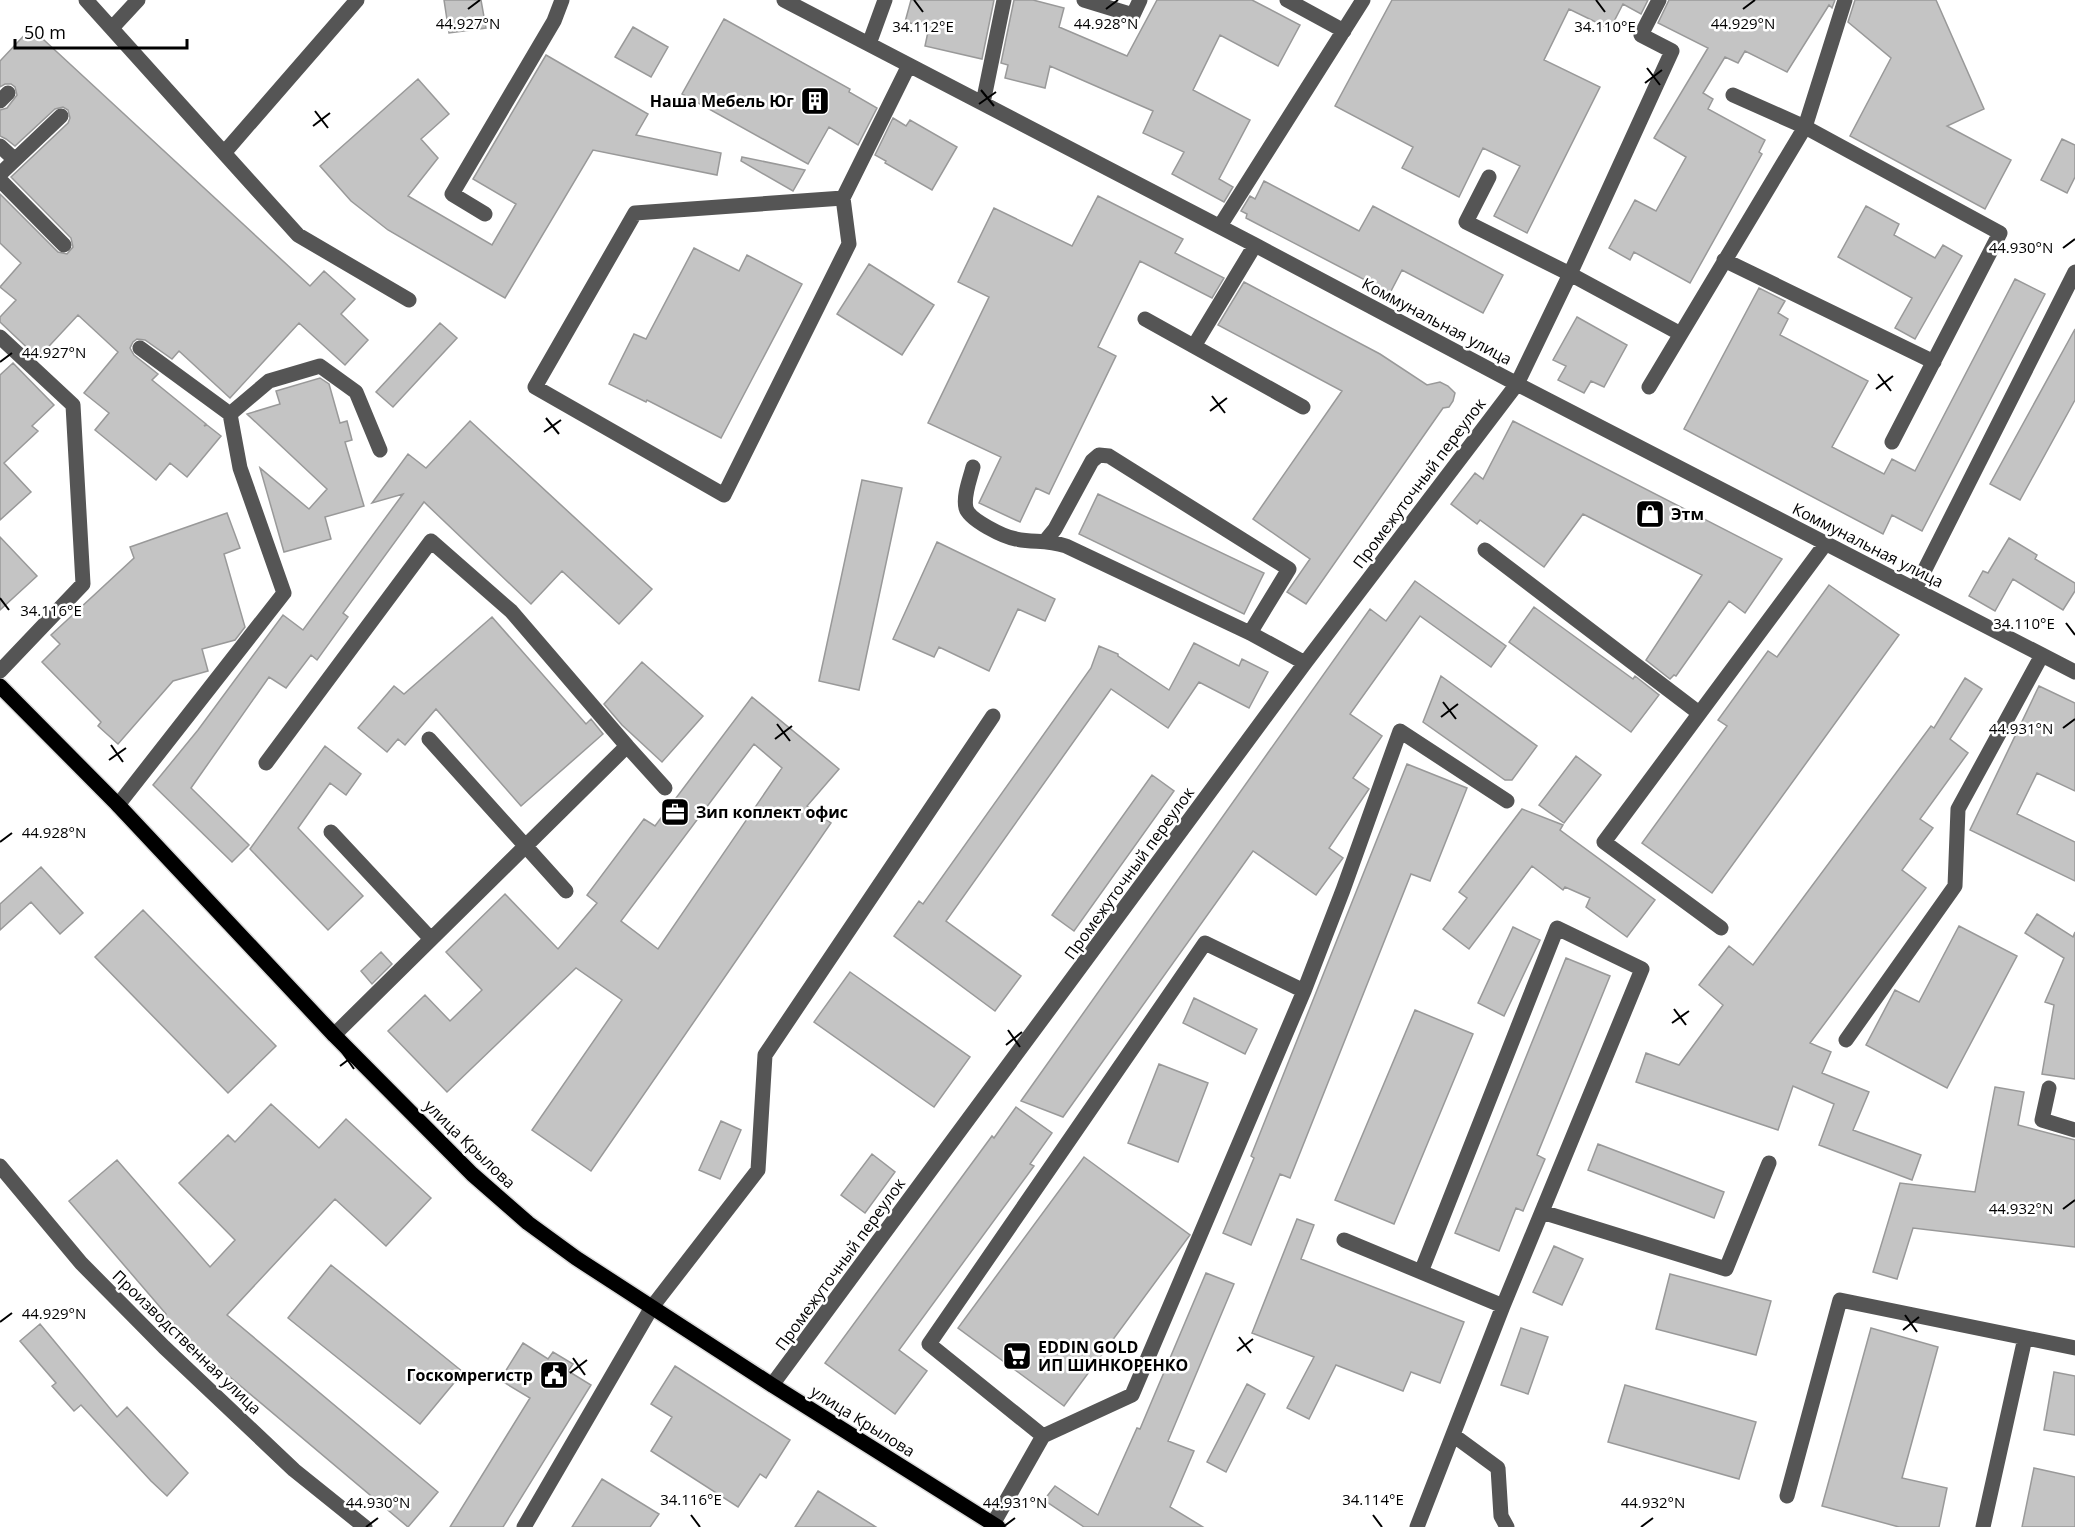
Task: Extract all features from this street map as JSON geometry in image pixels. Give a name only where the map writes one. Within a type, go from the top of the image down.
[{"type":"main road","name":"улица Крылова","points":[[0,686],[118,805],[334,1035],[472,1174],[528,1222],[576,1258],[996,1526]]},
{"type":"street","points":[[86,0],[298,235],[409,300]]},
{"type":"street","points":[[112,28],[138,0]]},
{"type":"street","points":[[224,153],[357,0]]},
{"type":"street","points":[[485,214],[452,194],[554,21],[562,0]]},
{"type":"street","name":"Коммунальная улица","points":[[784,0],[1220,226],[1517,384],[2075,672]]},
{"type":"street","points":[[869,44],[885,0]]},
{"type":"street","points":[[983,103],[1004,0]]},
{"type":"street","points":[[1084,0],[1133,15],[1140,0]]},
{"type":"street","points":[[1287,0],[1344,32]]},
{"type":"street","points":[[1220,226],[1363,0]]},
{"type":"street","name":"Промежуточный переулок","points":[[772,1385],[1305,663],[1517,384],[1672,51],[1641,35],[1659,0]]},
{"type":"street","points":[[1649,387],[1679,333],[1805,127],[1845,0]]},
{"type":"street","points":[[843,198],[635,213],[535,387],[724,495],[849,244],[843,198],[909,65]]},
{"type":"street","points":[[1733,95],[1805,127],[2000,233],[1892,442]]},
{"type":"street","points":[[0,174],[61,116]]},
{"type":"street","points":[[0,146],[15,160]]},
{"type":"street","points":[[1489,177],[1466,222],[1570,274],[1679,333]]},
{"type":"street","points":[[0,180],[64,245]]},
{"type":"street","points":[[1194,346],[1255,245]]},
{"type":"street","points":[[1724,260],[1934,362]]},
{"type":"street","points":[[1915,589],[2075,272]]},
{"type":"street","points":[[1145,319],[1303,406]]},
{"type":"street","points":[[0,337],[73,405],[83,584],[0,671]]},
{"type":"street","points":[[118,805],[284,593],[240,468],[230,414],[140,348]]},
{"type":"street","points":[[230,414],[269,381],[320,366],[356,392],[380,450]]},
{"type":"street","points":[[1046,540],[1055,529],[1092,461],[1099,455],[1109,456],[1289,569],[1250,633]]},
{"type":"street","points":[[973,467],[965,501],[966,510],[973,518],[1014,539],[1046,540],[1066,546],[1250,633],[1305,663]]},
{"type":"street","points":[[266,764],[431,541],[511,611],[664,789]]},
{"type":"street","points":[[1721,928],[1604,842],[1826,543]]},
{"type":"street","points":[[1485,550],[1699,713]]},
{"type":"street","points":[[1846,1040],[1955,886],[1958,809],[2042,655]]},
{"type":"street","points":[[524,1527],[652,1307],[758,1170],[765,1055],[993,716]]},
{"type":"street","points":[[996,1526],[1043,1436],[1132,1395],[1304,991],[1400,731],[1507,801]]},
{"type":"street","points":[[429,739],[566,891]]},
{"type":"street","points":[[334,1035],[627,746]]},
{"type":"street","points":[[331,832],[430,939]]},
{"type":"street","points":[[1417,1527],[1503,1306],[1642,969],[1557,928],[1421,1272]]},
{"type":"street","points":[[1043,1436],[929,1344],[1205,943],[1304,991]]},
{"type":"street","points":[[2049,1088],[2042,1120],[2075,1130]]},
{"type":"street","points":[[1542,1212],[1726,1269],[1769,1163]]},
{"type":"street","name":"Производственная улица","points":[[0,1166],[81,1263],[164,1347],[294,1470],[365,1527]]},
{"type":"street","points":[[1344,1240],[1503,1306]]},
{"type":"street","points":[[1787,1496],[1840,1300],[2075,1348]]},
{"type":"street","points":[[1983,1527],[2025,1338]]},
{"type":"street","points":[[1453,1435],[1498,1468],[1501,1516],[1507,1527]]},
{"type":"building","points":[[444,0],[481,0],[486,28],[449,33]]},
{"type":"building","points":[[911,0],[994,0],[982,59],[925,46],[929,27],[905,22]]},
{"type":"building","points":[[1014,0],[1033,0],[1064,8],[1059,27],[1127,56],[1157,0],[1252,0],[1300,25],[1278,66],[1220,35],[1193,90],[1250,120],[1219,179],[1233,187],[1224,202],[1172,174],[1184,152],[1143,133],[1153,111],[1050,66],[1045,88],[1005,78],[1008,65],[1001,63]]},
{"type":"building","points":[[1392,0],[1648,0],[1641,14],[1623,4],[1610,29],[1569,9],[1544,60],[1600,87],[1527,233],[1494,216],[1520,166],[1483,148],[1459,197],[1402,168],[1413,147],[1335,106]]},
{"type":"building","points":[[1669,0],[1835,0],[1832,8],[1829,5],[1787,72],[1745,51],[1738,63],[1725,57],[1703,93],[1713,99],[1708,109],[1765,140],[1759,152],[1762,154],[1690,283],[1634,252],[1630,260],[1609,248],[1635,200],[1656,211],[1686,157],[1654,138],[1708,48],[1658,23]]},
{"type":"building","points":[[1855,0],[1936,0],[1984,109],[1947,126],[2011,160],[1985,209],[1850,136],[1891,58],[1848,22]]},
{"type":"building","name":"Наша Мебель Юг","points":[[724,19],[850,89],[849,92],[877,108],[858,145],[829,127],[808,164],[682,94]]},
{"type":"building","points":[[633,27],[668,47],[651,77],[615,57]]},
{"type":"building","points":[[31,28],[310,286],[324,271],[355,299],[341,314],[368,340],[345,365],[299,323],[230,398],[179,351],[172,359],[145,340],[137,339],[133,342],[130,348],[134,355],[158,374],[152,380],[206,424],[204,426],[207,425],[221,436],[187,477],[170,463],[156,480],[95,430],[109,413],[84,393],[118,352],[78,315],[38,358],[0,322],[0,317],[16,300],[0,287],[21,263],[0,243],[0,194],[58,252],[67,254],[73,247],[71,238],[11,177],[68,123],[70,118],[68,110],[63,107],[55,109],[15,146],[0,136],[0,110],[7,108],[17,95],[15,87],[11,84],[0,87],[0,61]]},
{"type":"building","points":[[546,55],[648,114],[636,135],[721,153],[717,175],[593,150],[505,298],[388,230],[351,201],[320,166],[418,79],[449,114],[421,139],[438,158],[408,196],[492,245],[516,204],[473,179]]},
{"type":"building","points":[[893,118],[906,126],[910,120],[957,147],[932,190],[875,155]]},
{"type":"building","points":[[2062,139],[2075,145],[2075,177],[2067,193],[2041,180]]},
{"type":"building","points":[[742,157],[805,170],[793,191],[741,161]]},
{"type":"building","points":[[1264,181],[1359,231],[1373,206],[1503,275],[1483,313],[1402,270],[1390,293],[1246,218],[1247,214],[1241,211],[1250,196],[1255,199]]},
{"type":"building","points":[[1098,196],[1183,239],[1175,253],[1224,278],[1212,298],[1140,261],[1098,347],[1116,356],[1049,494],[1036,488],[1020,522],[979,503],[1001,457],[928,423],[989,297],[958,282],[994,208],[1072,246]]},
{"type":"building","points":[[1866,206],[1899,224],[1894,235],[1935,258],[1943,245],[1962,256],[1915,339],[1895,328],[1912,298],[1838,257]]},
{"type":"building","points":[[694,248],[739,271],[747,255],[802,284],[721,438],[647,400],[646,402],[609,384],[634,334],[646,339]]},
{"type":"building","points":[[869,264],[934,305],[902,355],[837,314]]},
{"type":"building","points":[[2015,279],[2045,294],[1922,531],[1892,515],[1883,534],[1684,429],[1759,288],[1785,301],[1778,313],[1788,319],[1780,335],[1868,381],[1832,447],[1884,474],[1892,459],[1915,471]]},
{"type":"building","points":[[1244,282],[1380,354],[1427,385],[1440,382],[1455,393],[1449,407],[1443,408],[1306,604],[1287,592],[1310,559],[1253,519],[1342,391],[1218,325]]},
{"type":"building","points":[[1577,317],[1627,345],[1604,387],[1591,381],[1584,393],[1558,380],[1566,366],[1553,360]]},
{"type":"building","points":[[440,323],[457,338],[393,407],[376,392]]},
{"type":"building","points":[[2075,329],[2075,400],[2020,500],[1990,484]]},
{"type":"building","points":[[13,363],[54,405],[32,426],[38,431],[4,463],[31,492],[0,520],[0,375]]},
{"type":"building","points":[[320,378],[329,384],[340,423],[347,421],[352,440],[345,442],[364,506],[325,517],[331,539],[284,552],[260,468],[309,509],[327,489],[247,414],[280,404],[276,391]]},
{"type":"building","points":[[470,421],[652,589],[619,624],[562,571],[531,604],[424,502],[343,613],[348,617],[317,660],[311,655],[286,688],[269,677],[191,788],[249,845],[232,862],[153,785],[198,730],[283,615],[303,630],[403,494],[372,503],[408,454],[426,468]]},
{"type":"building","points":[[1513,421],[1782,559],[1745,613],[1729,601],[1676,676],[1670,679],[1646,660],[1702,575],[1583,514],[1544,567],[1480,520],[1477,524],[1451,504],[1475,473],[1483,479]]},
{"type":"building","points":[[862,480],[902,488],[859,690],[819,681]]},
{"type":"building","points":[[1098,494],[1264,573],[1244,614],[1079,534]]},
{"type":"building","points":[[227,513],[240,548],[224,554],[245,627],[235,640],[202,649],[208,671],[173,681],[118,744],[98,726],[101,722],[42,662],[60,644],[51,635],[134,558],[130,547]]},
{"type":"building","points":[[0,537],[37,576],[0,610]]},
{"type":"building","points":[[2009,538],[2037,555],[2035,559],[2075,583],[2075,591],[2063,610],[2013,579],[1995,611],[1969,596],[1983,571],[1988,573]]},
{"type":"building","points":[[937,542],[1055,599],[1045,621],[1018,609],[989,671],[939,647],[934,657],[893,639]]},
{"type":"building","points":[[1415,581],[1506,646],[1491,667],[1420,616],[1350,714],[1382,736],[1353,778],[1369,789],[1329,848],[1343,858],[1316,895],[1253,851],[1063,1117],[1021,1101],[1370,609],[1386,621]]},
{"type":"building","points":[[1829,585],[1899,635],[1712,893],[1642,843],[1727,726],[1718,720],[1768,651],[1777,657]]},
{"type":"building","points":[[1534,607],[1633,679],[1635,676],[1659,695],[1631,732],[1509,642]]},
{"type":"building","points":[[492,617],[586,724],[591,719],[603,734],[521,806],[436,709],[405,745],[398,739],[387,752],[358,728],[394,686],[404,694]]},
{"type":"building","points":[[1194,643],[1239,666],[1242,659],[1268,672],[1249,708],[1199,682],[1168,728],[1111,689],[946,921],[1021,976],[995,1011],[894,936],[919,901],[923,904],[1091,668],[1099,646],[1118,654],[1169,690]]},
{"type":"building","points":[[642,662],[703,716],[662,762],[622,725],[604,704]]},
{"type":"building","points":[[1441,676],[1537,746],[1512,780],[1505,780],[1423,722]]},
{"type":"building","points":[[1965,678],[1982,689],[1950,739],[1968,753],[1920,819],[1933,828],[1902,870],[1926,888],[1810,1043],[1831,1052],[1822,1073],[1869,1092],[1853,1130],[1921,1155],[1912,1180],[1819,1145],[1834,1104],[1793,1086],[1778,1130],[1636,1082],[1646,1053],[1679,1065],[1723,1005],[1699,985],[1729,946],[1753,965],[1931,726],[1934,728]]},
{"type":"building","points":[[2039,686],[2075,703],[2075,791],[2037,773],[2017,814],[2075,842],[2075,881],[1970,830]]},
{"type":"building","points":[[752,697],[839,769],[807,806],[831,823],[591,1171],[532,1130],[622,1000],[576,968],[447,1092],[388,1031],[425,995],[450,1021],[482,990],[446,952],[505,894],[558,949],[597,903],[587,895],[644,819],[655,826]],"holes":[[[754,744],[782,768],[658,949],[621,921]]]},
{"type":"building","points":[[325,746],[361,774],[346,795],[330,783],[298,828],[363,896],[328,930],[250,849]]},
{"type":"building","points":[[1576,756],[1601,775],[1564,823],[1539,805]]},
{"type":"building","points":[[1407,764],[1467,788],[1430,881],[1411,874],[1290,1178],[1280,1174],[1251,1245],[1223,1233],[1254,1158],[1251,1156]]},
{"type":"building","points":[[1152,775],[1174,791],[1074,931],[1052,915]]},
{"type":"building","points":[[1522,809],[1563,825],[1560,830],[1655,900],[1627,937],[1586,907],[1590,898],[1565,887],[1563,890],[1532,866],[1469,949],[1443,929],[1467,898],[1459,892]]},
{"type":"building","points":[[41,867],[83,913],[60,934],[31,902],[0,930],[0,904]]},
{"type":"building","points":[[143,910],[276,1046],[228,1093],[95,957]]},
{"type":"building","points":[[2037,914],[2073,937],[2075,932],[2075,1079],[2042,1074],[2054,1005],[2045,1002],[2064,958],[2025,933]]},
{"type":"building","points":[[1959,926],[2017,956],[1947,1088],[1866,1045],[1895,990],[1919,1002]]},
{"type":"building","points":[[1513,927],[1540,940],[1504,1016],[1478,1003]]},
{"type":"building","points":[[381,952],[392,964],[372,984],[361,971]]},
{"type":"building","points":[[1566,958],[1610,976],[1537,1155],[1545,1159],[1523,1211],[1516,1208],[1499,1251],[1455,1233]]},
{"type":"building","points":[[850,972],[970,1057],[934,1107],[814,1022]]},
{"type":"building","points":[[1194,998],[1257,1029],[1245,1054],[1183,1023]]},
{"type":"building","points":[[1415,1010],[1473,1034],[1394,1224],[1335,1200]]},
{"type":"building","points":[[1159,1064],[1208,1083],[1178,1162],[1128,1143]]},
{"type":"building","points":[[1995,1087],[2024,1092],[2018,1125],[2075,1140],[2075,1247],[1913,1228],[1897,1279],[1873,1272],[1900,1183],[1975,1192]]},
{"type":"building","points":[[271,1104],[319,1148],[346,1119],[431,1198],[386,1246],[335,1199],[227,1315],[438,1492],[408,1527],[161,1319],[166,1314],[69,1201],[117,1160],[210,1267],[235,1240],[179,1183],[228,1135],[235,1142]]},
{"type":"building","points":[[1016,1107],[1052,1133],[1030,1164],[1034,1166],[899,1350],[927,1371],[895,1414],[825,1363],[992,1136],[994,1138]]},
{"type":"building","points":[[721,1121],[741,1130],[720,1179],[699,1170]]},
{"type":"building","points":[[1598,1144],[1724,1192],[1714,1218],[1588,1170]]},
{"type":"building","points":[[872,1154],[895,1172],[865,1213],[841,1195]]},
{"type":"building","points":[[1084,1157],[1190,1235],[1064,1406],[958,1328]]},
{"type":"building","points":[[1297,1219],[1314,1225],[1301,1259],[1464,1322],[1440,1383],[1411,1372],[1403,1391],[1336,1365],[1309,1419],[1287,1408],[1314,1357],[1252,1333]]},
{"type":"building","points":[[1554,1246],[1583,1259],[1562,1305],[1533,1292]]},
{"type":"building","points":[[331,1265],[463,1372],[420,1424],[288,1318]]},
{"type":"building","points":[[1206,1273],[1234,1284],[1168,1441],[1194,1451],[1170,1507],[1203,1527],[1084,1527],[1044,1500],[1055,1486],[1098,1515],[1137,1428],[1140,1429]]},
{"type":"building","points":[[1670,1274],[1771,1301],[1756,1355],[1656,1329]]},
{"type":"building","points":[[40,1324],[117,1417],[127,1407],[188,1473],[167,1496],[81,1405],[74,1411],[52,1386],[56,1383],[20,1341]]},
{"type":"building","points":[[1521,1328],[1548,1337],[1528,1394],[1501,1385]]},
{"type":"building","points":[[1871,1328],[1938,1347],[1902,1478],[1947,1488],[1939,1527],[1899,1527],[1822,1506]]},
{"type":"building","points":[[523,1343],[548,1359],[553,1352],[573,1364],[568,1371],[591,1385],[503,1527],[450,1527],[530,1398],[500,1380]]},
{"type":"building","points":[[675,1366],[790,1440],[766,1478],[760,1474],[738,1507],[651,1451],[672,1417],[651,1404]]},
{"type":"building","points":[[2054,1372],[2075,1376],[2075,1435],[2044,1430]]},
{"type":"building","points":[[1247,1384],[1265,1394],[1226,1472],[1207,1462]]},
{"type":"building","points":[[1625,1385],[1756,1422],[1739,1479],[1608,1442]]},
{"type":"building","points":[[2034,1468],[2075,1477],[2075,1527],[2022,1527]]},
{"type":"building","points":[[602,1479],[659,1514],[650,1527],[572,1527]]},
{"type":"building","points":[[818,1491],[876,1527],[795,1527]]},
{"type":"place","name":"Наша Мебель Юг","points":[[815,101]]},
{"type":"place","name":"Этм","points":[[1650,514]]},
{"type":"place","name":"Зип коплект офис","points":[[675,812]]},
{"type":"place","name":"EDDIN GOLD ИП ШИНКОРЕНКО","points":[[1017,1356]]},
{"type":"place","name":"Госкомрегистр","points":[[554,1375]]}]
